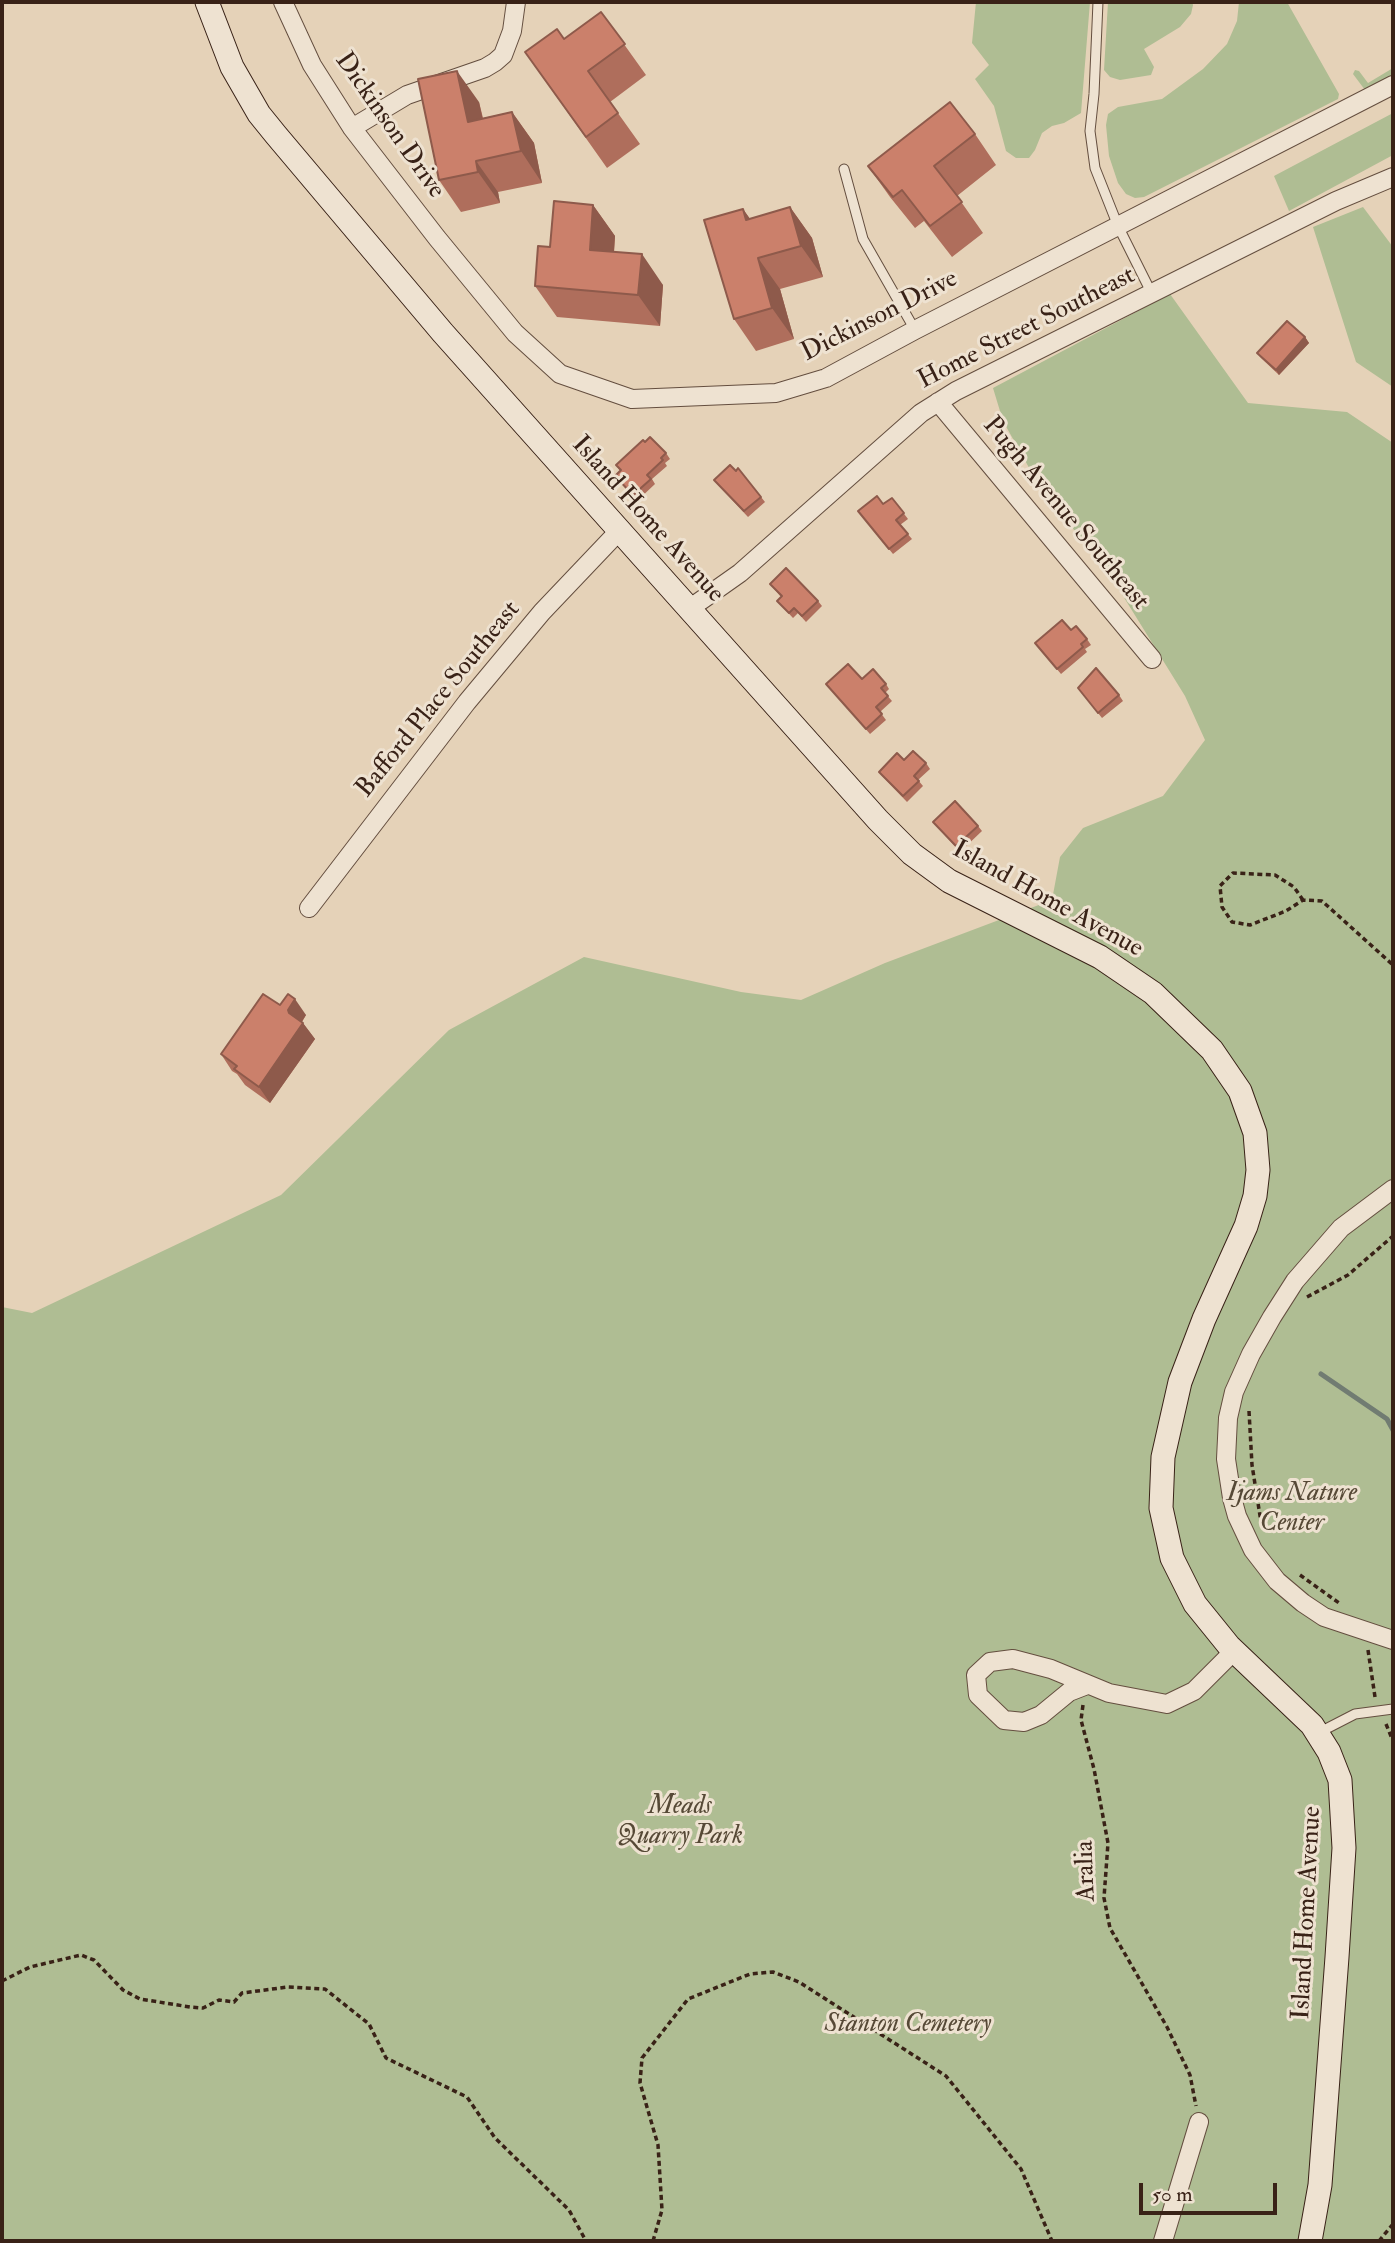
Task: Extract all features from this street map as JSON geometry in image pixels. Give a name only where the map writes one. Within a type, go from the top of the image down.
[{"type":"street","name":"Island Home Avenue","points":[[207,2],[232,67],[259,114],[275,135],[443,333],[862,803],[912,854],[934,870],[971,893],[1100,957],[1135,980],[1190,1026],[1223,1063],[1240,1091],[1255,1133],[1258,1170],[1255,1196],[1246,1226],[1204,1319],[1180,1382],[1166,1441],[1161,1491],[1167,1542],[1179,1574],[1202,1615],[1234,1651],[1292,1704],[1318,1733],[1340,1780],[1344,1848],[1320,2185],[1310,2241]]},
{"type":"street","name":"Dickinson Drive","points":[[283,2],[312,65],[352,128],[514,333],[560,374],[632,399],[776,393],[826,378],[1393,85]]},
{"type":"street","points":[[352,128],[407,95],[485,68],[495,62],[503,55],[512,32],[516,2]]},
{"type":"street","name":"Home Street Southeast","points":[[689,609],[740,573],[921,413],[956,390],[1336,201],[1393,177]]},
{"type":"street","name":"Pugh Avenue Southeast","points":[[938,402],[1152,659]]},
{"type":"street","name":"Bafford Place Southeast","points":[[309,908],[467,702],[542,612],[619,531]]},
{"type":"street","points":[[1393,1189],[1341,1228],[1296,1281],[1272,1317],[1241,1374],[1231,1405],[1226,1438],[1228,1479],[1237,1516],[1264,1567],[1291,1594],[1314,1611],[1336,1622],[1393,1640]]},
{"type":"street","points":[[1087,1685],[1069,1692],[1041,1715],[1024,1722],[1004,1720],[978,1695],[976,1675],[990,1662],[1013,1659],[1051,1669],[1109,1693],[1167,1704],[1195,1691],[1234,1651]]},
{"type":"street","points":[[1163,2241],[1199,2122]]},
{"type":"lane","points":[[1098,2],[1090,131],[1095,168],[1118,226],[1152,294]]},
{"type":"lane","points":[[844,169],[863,239],[915,330]]},
{"type":"lane","points":[[1318,1733],[1355,1714],[1393,1709]]},
{"type":"path","points":[[1303,900],[1294,887],[1275,875],[1233,873],[1220,886],[1222,907],[1232,922],[1250,925],[1286,911],[1303,900],[1322,901],[1393,965]]},
{"type":"path","points":[[1299,1305],[1311,1293],[1348,1275],[1393,1236]]},
{"type":"path","points":[[1249,1408],[1252,1465],[1262,1526]]},
{"type":"path","points":[[1290,1568],[1335,1599],[1351,1614],[1360,1629],[1367,1642],[1374,1695],[1393,1741]]},
{"type":"path","name":"Aralia","points":[[1087,1685],[1081,1720],[1094,1769],[1108,1843],[1104,1898],[1110,1928],[1167,2027],[1190,2075],[1199,2122]]},
{"type":"path","points":[[2,1981],[30,1968],[81,1955],[93,1960],[123,1990],[140,1999],[190,2007],[203,2008],[219,2000],[234,2002],[242,1993],[288,1987],[325,1989],[369,2024],[386,2058],[467,2097],[495,2138],[569,2210],[586,2241]]},
{"type":"path","points":[[653,2241],[662,2210],[658,2145],[640,2083],[642,2058],[688,1999],[750,1974],[773,1972],[799,1982],[946,2076],[1021,2169],[1052,2241]]},
{"type":"path","points":[[1379,2241],[1393,2224]]},
{"type":"green space","points":[[976,2],[1090,2],[1081,113],[1042,133],[1029,158],[1016,158],[1006,151],[994,106],[975,79],[989,65],[972,43]]},
{"type":"green space","points":[[1108,2],[1192,2],[1193,5],[1191,14],[1180,27],[1144,49],[1154,67],[1151,75],[1120,80],[1110,77],[1104,70]]},
{"type":"green space","points":[[1239,2],[1287,2],[1339,94],[1338,99],[1144,197],[1135,198],[1126,194],[1118,183],[1109,156],[1106,125],[1108,114],[1118,107],[1162,99],[1203,69],[1227,44],[1237,21]]},
{"type":"green space","points":[[1393,68],[1393,75],[1365,90],[1353,74],[1355,70],[1359,71],[1368,83]]},
{"type":"green space","points":[[1393,113],[1393,155],[1289,211],[1274,176]]},
{"type":"green space","points":[[1363,207],[1393,247],[1393,387],[1356,362],[1313,227]]},
{"type":"green space","points":[[1170,294],[1248,403],[1347,412],[1393,443],[1393,2241],[2,2241],[2,1307],[32,1313],[281,1195],[449,1030],[584,957],[741,992],[801,1000],[885,963],[1052,900],[1060,857],[1083,828],[1163,796],[1205,740],[1185,696],[1115,583],[1037,482],[1003,421],[993,388]]},
{"type":"building","points":[[601,12],[625,44],[588,71],[618,113],[586,137],[525,52],[557,29],[564,39]]},
{"type":"building","points":[[457,71],[468,122],[512,112],[521,151],[476,161],[478,172],[439,180],[418,79]]},
{"type":"building","points":[[950,102],[975,134],[934,166],[962,202],[930,226],[902,190],[893,197],[868,166]]},
{"type":"building","points":[[554,201],[593,205],[590,250],[642,254],[638,295],[535,286],[538,246],[550,247]]},
{"type":"building","points":[[790,207],[801,246],[758,258],[772,308],[734,319],[704,220],[743,209],[746,220]]},
{"type":"building","points":[[1287,321],[1305,337],[1276,370],[1257,353]]},
{"type":"building","points":[[650,437],[666,453],[661,458],[663,460],[647,475],[651,479],[633,495],[615,476],[621,470],[616,465],[643,440],[645,442]]},
{"type":"building","points":[[730,465],[736,471],[738,468],[761,497],[744,511],[714,480]]},
{"type":"building","points":[[877,496],[883,504],[892,498],[904,513],[896,520],[908,534],[889,549],[858,511]]},
{"type":"building","points":[[786,568],[818,601],[802,616],[794,608],[789,613],[777,601],[782,596],[770,584]]},
{"type":"building","points":[[1062,620],[1071,630],[1076,626],[1087,639],[1081,644],[1083,647],[1057,669],[1035,643]]},
{"type":"building","points":[[848,664],[862,679],[873,669],[886,684],[881,688],[888,696],[876,707],[882,714],[866,729],[826,684]]},
{"type":"building","points":[[1096,668],[1119,695],[1098,713],[1078,688]]},
{"type":"building","points":[[913,751],[926,763],[914,776],[919,781],[903,796],[879,772],[897,753],[904,760]]},
{"type":"building","points":[[955,801],[978,826],[956,846],[933,822]]},
{"type":"building","points":[[263,994],[280,1005],[288,994],[295,999],[288,1010],[289,1013],[303,1023],[259,1087],[234,1069],[237,1066],[221,1054]]},
{"type":"waterway","points":[[1321,1374],[1387,1419],[1393,1430]]},
{"type":"park label","name":"Ijams Nature Center","points":[[1292,1509]]},
{"type":"park label","name":"Meads Quarry Park","points":[[680,1822]]},
{"type":"park label","name":"Stanton Cemetery","points":[[908,2025]]}]
